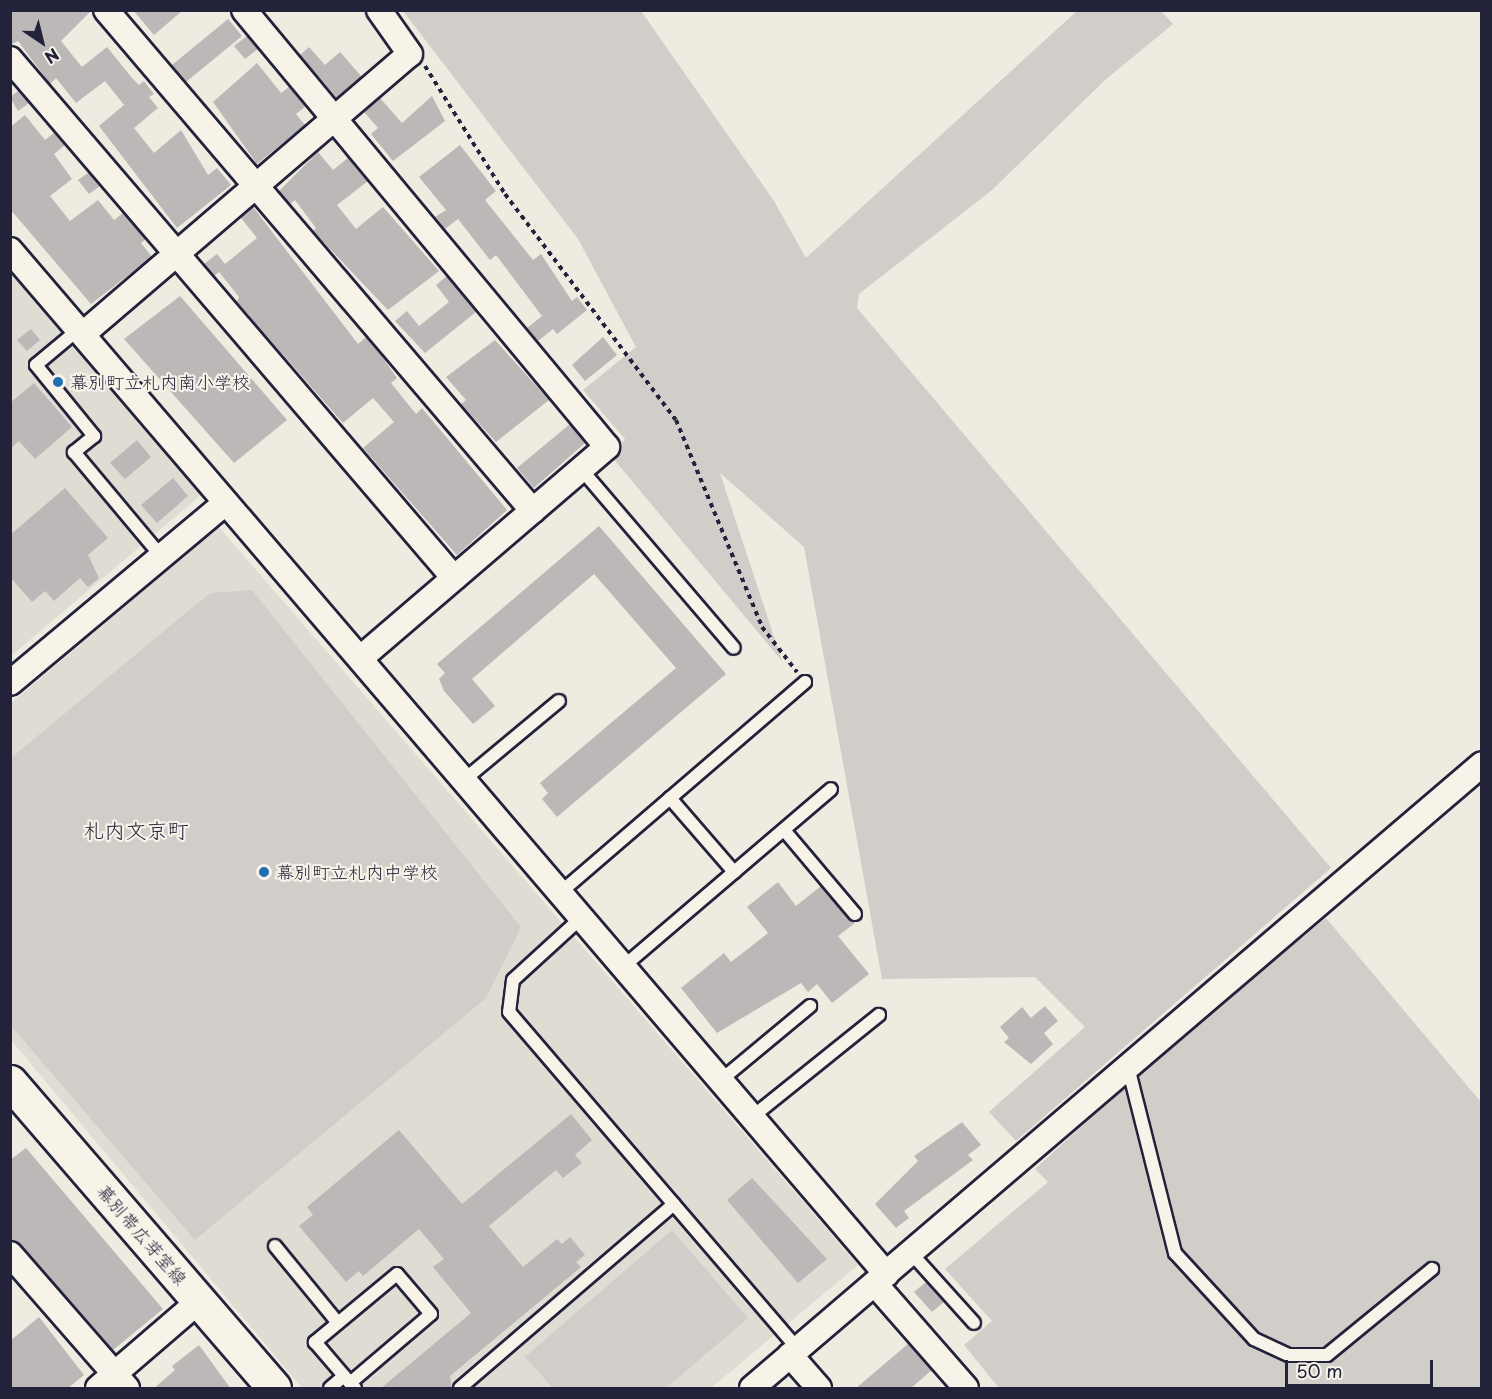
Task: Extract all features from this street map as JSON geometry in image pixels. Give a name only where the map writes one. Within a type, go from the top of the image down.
[{"type":"main road","name":"幕別帯広芽室線","points":[[10,1082],[273,1389]]},
{"type":"street","points":[[106,10],[533,511]]},
{"type":"street","points":[[244,10],[607,447],[361,658]]},
{"type":"street","points":[[81,332],[177,254],[410,54],[379,10]]},
{"type":"street","points":[[10,59],[454,578]]},
{"type":"street","points":[[10,250],[721,1080],[966,1389]]},
{"type":"street","points":[[10,683],[225,502]]},
{"type":"street","points":[[752,1389],[1482,764]]},
{"type":"street","points":[[10,1254],[113,1384],[199,1301]]},
{"type":"street","points":[[794,1352],[819,1389]]},
{"type":"lane","points":[[81,332],[36,365],[94,436],[74,452],[161,556]]},
{"type":"lane","points":[[581,469],[734,648]]},
{"type":"lane","points":[[561,892],[805,682]]},
{"type":"lane","points":[[465,779],[559,701]]},
{"type":"lane","points":[[624,966],[831,789]]},
{"type":"lane","points":[[670,798],[734,872]]},
{"type":"lane","points":[[784,830],[855,914]]},
{"type":"lane","points":[[582,917],[513,980],[509,1012],[674,1204],[794,1352]]},
{"type":"lane","points":[[721,1080],[810,1006]]},
{"type":"lane","points":[[752,1117],[879,1015]]},
{"type":"lane","points":[[1128,1067],[1175,1253],[1254,1339],[1289,1355],[1327,1355],[1432,1269]]},
{"type":"lane","points":[[460,1389],[674,1204]]},
{"type":"lane","points":[[275,1246],[338,1323]]},
{"type":"lane","points":[[911,1253],[974,1323]]},
{"type":"lane","points":[[330,1389],[350,1382],[431,1314],[397,1274],[315,1342],[350,1382]]},
{"type":"path","points":[[410,54],[427,67],[505,194],[676,420],[762,627],[805,682]]},
{"type":"shaded area","points":[[403,11],[641,11],[774,201],[806,258],[1077,11],[1161,11],[1173,24],[1104,81],[992,190],[859,294],[857,308],[1331,868],[1016,1141],[989,1112],[1085,1027],[1035,977],[882,979],[804,547],[720,473],[782,661],[612,457],[625,439],[583,390],[636,347],[578,239]]},
{"type":"shaded area","name":"幕別町立札内南小学校","points":[[10,270],[202,494],[11,656],[10,656]]},
{"type":"shaded area","name":"幕別町立札内中学校","points":[[219,527],[858,1265],[711,1388],[302,1388],[11,1040],[10,704]]},
{"type":"shaded area","points":[[252,590],[521,927],[486,998],[195,1240],[11,1026],[11,758],[210,593]]},
{"type":"shaded area","points":[[1326,918],[1481,1102],[1481,1388],[999,1388],[964,1345],[992,1321],[945,1269],[1048,1182],[1035,1169],[1152,1062]]},
{"type":"shaded area","points":[[672,1230],[748,1318],[666,1388],[553,1388],[525,1357]]},
{"type":"building","points":[[10,10],[92,10],[61,41],[82,67],[107,47],[139,85],[144,81],[154,94],[149,97],[158,108],[134,128],[154,153],[181,130],[208,175],[217,168],[231,185],[177,228],[99,126],[124,105],[105,81],[76,103],[56,78],[50,84],[18,41],[10,45]]},
{"type":"building","points":[[133,10],[183,10],[154,35]]},
{"type":"building","points":[[228,19],[242,36],[186,82],[172,65]]},
{"type":"building","points":[[247,36],[258,49],[245,59],[234,46]]},
{"type":"building","points":[[309,47],[325,65],[340,52],[362,77],[337,98],[300,55]]},
{"type":"building","points":[[257,63],[281,93],[289,87],[306,106],[296,114],[305,125],[257,164],[213,102]]},
{"type":"building","points":[[18,91],[29,103],[18,111],[10,97]]},
{"type":"building","points":[[432,96],[445,121],[393,161],[371,134],[378,128],[364,112],[380,98],[402,123]]},
{"type":"building","points":[[25,115],[45,140],[54,133],[65,145],[54,154],[72,179],[50,196],[70,221],[98,200],[114,220],[123,213],[146,239],[141,243],[152,257],[91,304],[10,209],[10,127]]},
{"type":"building","points":[[460,145],[496,191],[485,200],[533,260],[541,254],[572,301],[577,297],[587,310],[557,334],[553,329],[538,341],[527,328],[542,316],[496,255],[490,260],[458,219],[445,229],[435,217],[446,210],[419,177]]},
{"type":"building","points":[[318,152],[333,170],[348,158],[368,181],[337,205],[356,229],[383,207],[439,271],[388,310],[313,231],[316,228],[295,200],[290,204],[279,191]]},
{"type":"building","points":[[88,173],[100,186],[89,194],[78,180]]},
{"type":"building","points":[[253,207],[358,344],[366,337],[381,355],[397,378],[391,383],[416,414],[422,408],[507,510],[457,555],[363,448],[394,422],[373,398],[343,423],[237,302],[239,297],[219,272],[214,276],[204,264],[217,254],[225,264],[257,238],[241,218]]},
{"type":"building","points":[[447,276],[476,312],[425,353],[395,321],[407,311],[419,326],[449,302],[436,285]]},
{"type":"building","points":[[180,296],[287,420],[234,463],[124,339]]},
{"type":"building","points":[[31,329],[40,340],[27,351],[17,340]]},
{"type":"building","points":[[603,337],[617,355],[585,381],[572,365]]},
{"type":"building","points":[[495,340],[549,400],[496,442],[461,404],[466,400],[446,377]]},
{"type":"building","points":[[34,383],[72,427],[35,459],[19,441],[10,449],[10,403]]},
{"type":"building","points":[[570,424],[585,443],[534,488],[517,468]]},
{"type":"building","points":[[137,440],[151,457],[125,479],[110,463]]},
{"type":"building","points":[[173,478],[188,496],[157,523],[141,505]]},
{"type":"building","points":[[65,488],[108,538],[88,555],[99,578],[88,587],[80,578],[54,601],[45,591],[32,602],[10,577],[10,535]]},
{"type":"building","points":[[599,526],[726,674],[557,817],[542,799],[548,793],[540,783],[676,668],[594,574],[472,679],[495,706],[473,724],[444,691],[439,679],[445,673],[437,664]]},
{"type":"building","points":[[778,882],[796,906],[821,886],[855,923],[838,936],[869,974],[832,1003],[817,984],[808,992],[801,983],[717,1033],[681,988],[724,953],[731,962],[768,933],[747,907]]},
{"type":"building","points":[[1045,1006],[1058,1021],[1044,1033],[1053,1044],[1031,1064],[1004,1042],[1009,1038],[1000,1027],[1022,1007],[1031,1018]]},
{"type":"building","points":[[571,1114],[592,1140],[575,1155],[582,1163],[563,1178],[556,1170],[489,1226],[523,1267],[557,1239],[562,1244],[570,1237],[585,1255],[576,1262],[581,1267],[450,1376],[452,1389],[380,1389],[471,1313],[433,1267],[444,1259],[419,1229],[363,1276],[359,1271],[346,1282],[299,1226],[313,1215],[307,1207],[399,1130],[462,1204]]},
{"type":"building","points":[[962,1122],[981,1145],[968,1155],[973,1160],[904,1211],[909,1218],[896,1228],[875,1204],[918,1161],[914,1156]]},
{"type":"building","points":[[26,1148],[163,1309],[113,1350],[21,1245],[10,1240],[10,1160]]},
{"type":"building","points":[[752,1178],[827,1259],[798,1283],[727,1200]]},
{"type":"building","points":[[926,1282],[944,1302],[932,1312],[914,1292]]},
{"type":"building","points":[[39,1317],[84,1375],[67,1389],[10,1389],[10,1341]]},
{"type":"building","points":[[908,1344],[932,1370],[910,1389],[855,1389]]},
{"type":"building","points":[[199,1345],[231,1389],[153,1389],[175,1370],[172,1366]]},
{"type":"place","name":"幕別町立札内南小学校","points":[[58,382]]},
{"type":"place","name":"幕別町立札内中学校","points":[[264,872]]},
{"type":"district","name":"札内文京町","points":[[136,829]]}]
